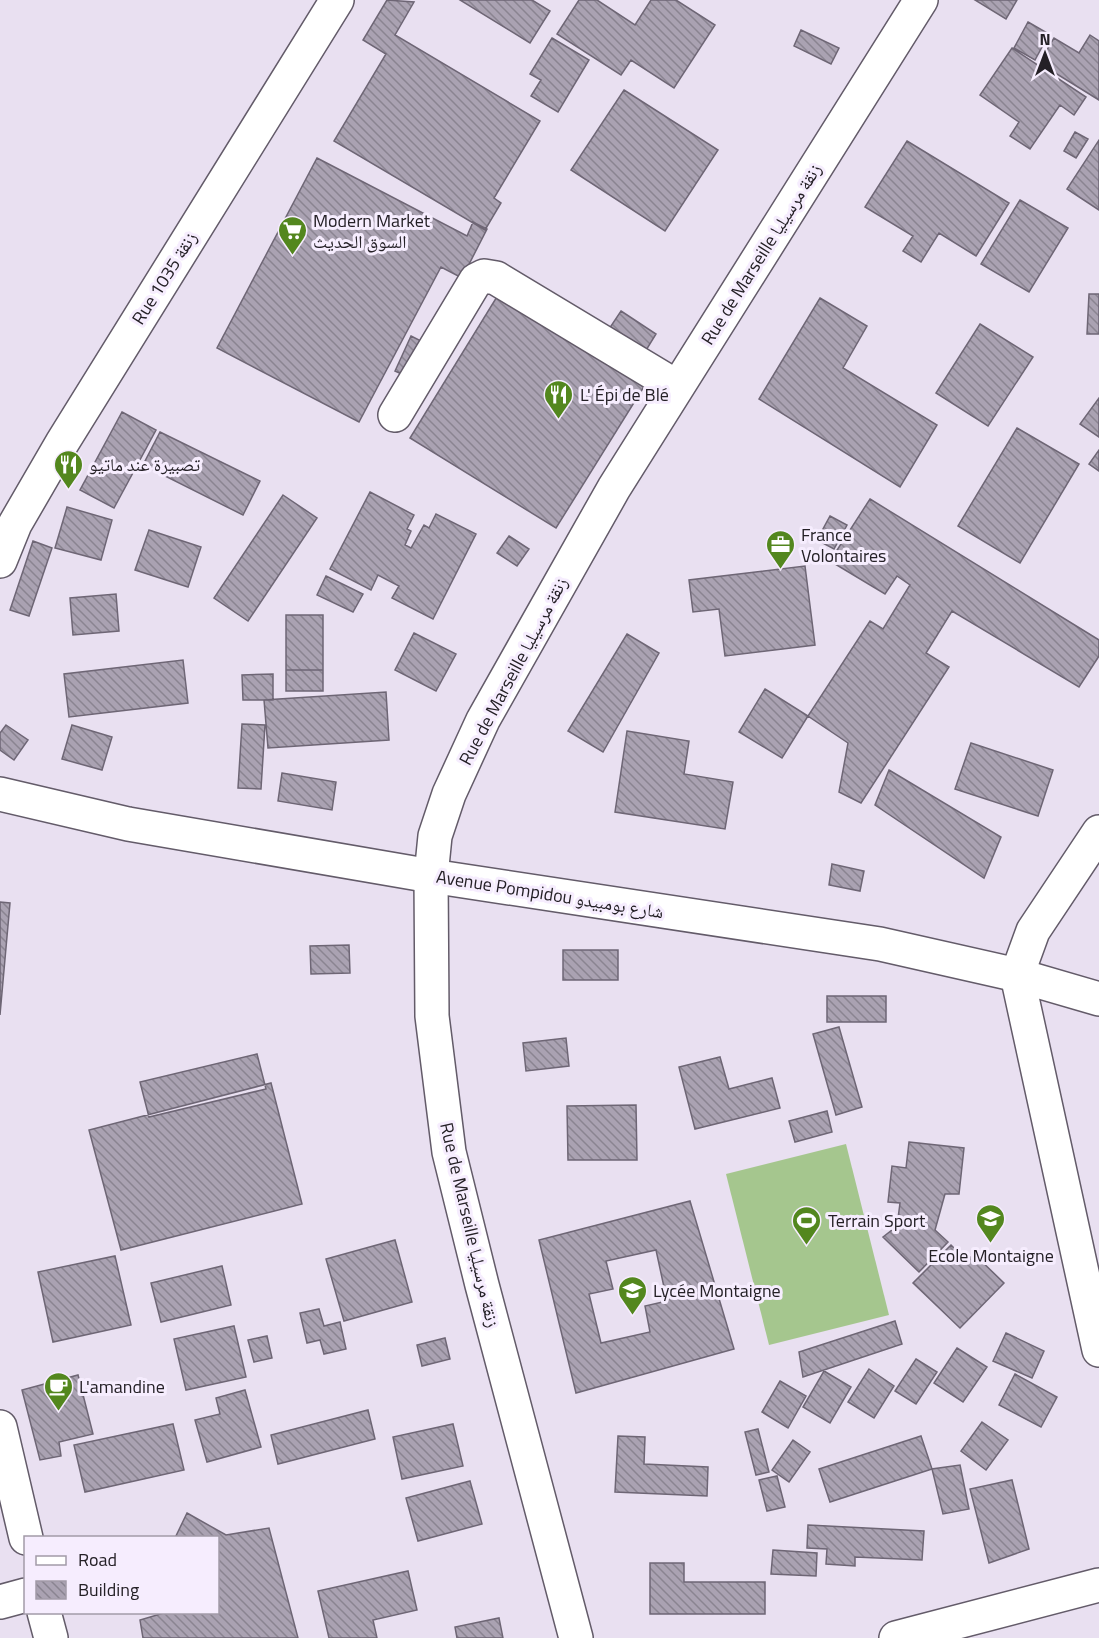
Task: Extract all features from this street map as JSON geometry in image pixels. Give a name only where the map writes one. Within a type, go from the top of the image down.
[{"type":"street","name":"Rue 1035 زنقة","points":[[0,561],[15,524],[62,443],[337,0]]},
{"type":"street","name":"Rue de Marseille زنقة مرسيليا","points":[[576,1638],[449,1152],[432,1016],[431,876],[435,837],[449,794],[483,720],[614,488],[921,0]]},
{"type":"street","points":[[395,415],[476,280],[484,276],[496,278],[677,387]]},
{"type":"street","name":"Avenue Pompidou شارع بومبيدو","points":[[0,794],[128,825],[431,876],[880,944],[1017,975],[1099,999]]},
{"type":"street","points":[[1099,832],[1033,931],[1017,975],[1099,1350]]},
{"type":"street","points":[[0,1427],[26,1536]]},
{"type":"street","points":[[896,1638],[1099,1585]]},
{"type":"street","points":[[0,1602],[24,1596]]},
{"type":"street","points":[[45,1614],[51,1638]]},
{"type":"green space","name":"Terrain Sport","points":[[846,1144],[889,1315],[769,1345],[726,1174]]},
{"type":"building","points":[[387,0],[414,2],[395,35],[540,121],[494,198],[501,203],[485,230],[334,141],[386,54],[363,40]]},
{"type":"building","points":[[460,0],[532,0],[550,11],[530,43]]},
{"type":"building","points":[[579,0],[597,0],[635,25],[651,0],[676,0],[715,25],[674,88],[631,60],[621,75],[557,34]]},
{"type":"building","points":[[975,0],[1017,0],[1006,19]]},
{"type":"building","points":[[1028,22],[1049,34],[1035,60],[1014,48]]},
{"type":"building","points":[[801,30],[839,48],[831,64],[794,46]]},
{"type":"building","points":[[1090,35],[1099,41],[1099,100],[1039,63],[1054,38],[1079,53]]},
{"type":"building","points":[[552,38],[589,60],[558,112],[531,96],[541,80],[530,74]]},
{"type":"building","points":[[1012,48],[1086,97],[1074,115],[1060,105],[1030,149],[1010,136],[1019,122],[980,95]]},
{"type":"building","points":[[624,90],[718,150],[665,231],[571,170]]},
{"type":"building","points":[[1075,132],[1088,139],[1076,158],[1064,151]]},
{"type":"building","points":[[1099,140],[1099,210],[1067,189]]},
{"type":"building","points":[[907,141],[1009,203],[976,256],[939,233],[921,262],[903,251],[913,236],[865,207]]},
{"type":"building","points":[[317,158],[467,236],[473,222],[487,229],[462,278],[441,267],[359,422],[217,348]]},
{"type":"building","points":[[1020,200],[1068,228],[1029,292],[981,264]]},
{"type":"building","points":[[1089,294],[1099,294],[1099,334],[1087,334]]},
{"type":"building","points":[[498,295],[645,385],[556,528],[410,438]]},
{"type":"building","points":[[820,298],[867,326],[843,368],[937,425],[900,487],[759,399]]},
{"type":"building","points":[[621,311],[656,334],[645,352],[609,329]]},
{"type":"building","points":[[980,324],[1033,357],[988,426],[936,393]]},
{"type":"building","points":[[411,336],[427,344],[411,378],[395,371]]},
{"type":"building","points":[[1099,398],[1099,437],[1080,424]]},
{"type":"building","points":[[122,412],[156,430],[114,508],[80,490]]},
{"type":"building","points":[[1017,428],[1079,464],[1020,563],[958,526]]},
{"type":"building","points":[[160,432],[260,481],[243,515],[143,465]]},
{"type":"building","points":[[1099,450],[1099,471],[1089,464]]},
{"type":"building","points":[[370,492],[414,515],[407,529],[411,531],[405,545],[411,548],[424,525],[429,528],[436,514],[476,534],[433,619],[392,598],[399,586],[378,575],[371,590],[330,569]]},
{"type":"building","points":[[283,495],[317,518],[248,621],[214,598]]},
{"type":"building","points":[[870,499],[1099,640],[1099,656],[1079,687],[952,611],[926,653],[949,667],[861,803],[839,792],[848,743],[808,716],[870,621],[883,629],[910,585],[897,576],[885,594],[830,561]]},
{"type":"building","points":[[67,507],[112,520],[101,560],[55,548]]},
{"type":"building","points":[[830,516],[847,525],[834,549],[817,540]]},
{"type":"building","points":[[149,530],[201,547],[188,587],[135,570]]},
{"type":"building","points":[[509,536],[529,549],[517,566],[497,553]]},
{"type":"building","points":[[33,541],[52,548],[29,616],[10,610]]},
{"type":"building","points":[[805,566],[815,645],[725,656],[719,609],[693,612],[689,580]]},
{"type":"building","points":[[326,576],[363,594],[353,612],[317,595]]},
{"type":"building","points":[[116,594],[119,631],[73,635],[70,598]]},
{"type":"building","points":[[286,615],[323,615],[323,670],[286,670]]},
{"type":"building","points":[[414,633],[456,654],[436,691],[395,670]]},
{"type":"building","points":[[627,634],[659,653],[603,752],[568,731]]},
{"type":"building","points":[[183,660],[188,703],[69,717],[64,674]]},
{"type":"building","points":[[286,670],[323,670],[323,691],[286,691]]},
{"type":"building","points":[[273,674],[273,700],[243,700],[242,675]]},
{"type":"building","points":[[765,689],[808,716],[782,758],[739,732]]},
{"type":"building","points":[[386,692],[389,740],[268,748],[264,700]]},
{"type":"building","points":[[242,724],[265,725],[261,789],[238,788]]},
{"type":"building","points":[[6,725],[28,740],[14,760],[0,750],[0,733]]},
{"type":"building","points":[[72,725],[112,737],[102,770],[62,759]]},
{"type":"building","points":[[627,731],[689,741],[684,774],[733,782],[725,829],[615,812]]},
{"type":"building","points":[[971,743],[1053,770],[1038,816],[955,789]]},
{"type":"building","points":[[889,770],[1001,837],[984,878],[875,805]]},
{"type":"building","points":[[282,773],[336,782],[332,810],[278,801]]},
{"type":"building","points":[[832,864],[864,871],[860,891],[829,885]]},
{"type":"building","points":[[0,902],[10,903],[0,1015]]},
{"type":"building","points":[[349,945],[350,973],[311,974],[310,946]]},
{"type":"building","points":[[563,950],[618,950],[618,980],[563,980]]},
{"type":"building","points":[[827,996],[886,996],[886,1022],[827,1022]]},
{"type":"building","points":[[839,1027],[862,1107],[836,1115],[813,1034]]},
{"type":"building","points":[[566,1038],[569,1066],[526,1071],[523,1043]]},
{"type":"building","points":[[257,1054],[266,1089],[149,1117],[140,1082]]},
{"type":"building","points":[[720,1057],[729,1089],[772,1078],[780,1108],[695,1129],[679,1067]]},
{"type":"building","points":[[271,1083],[302,1204],[121,1250],[89,1130]]},
{"type":"building","points":[[636,1105],[637,1160],[568,1160],[567,1106]]},
{"type":"building","points":[[827,1111],[832,1132],[795,1142],[789,1121]]},
{"type":"building","points":[[909,1142],[964,1148],[959,1194],[945,1194],[935,1230],[948,1242],[919,1272],[883,1237],[897,1226],[900,1203],[888,1202],[892,1166],[906,1168]]},
{"type":"building","points":[[690,1201],[734,1349],[576,1393],[539,1240]],"holes":[[[656,1250],[667,1301],[645,1306],[650,1332],[601,1343],[589,1294],[613,1289],[606,1261]]]},
{"type":"building","points":[[395,1240],[412,1302],[344,1321],[326,1259]]},
{"type":"building","points":[[951,1245],[967,1261],[974,1254],[1004,1283],[960,1328],[913,1283]]},
{"type":"building","points":[[115,1256],[131,1325],[53,1342],[38,1272]]},
{"type":"building","points":[[222,1266],[231,1305],[161,1322],[151,1283]]},
{"type":"building","points":[[319,1309],[324,1326],[340,1322],[346,1349],[324,1354],[320,1340],[307,1343],[300,1313]]},
{"type":"building","points":[[895,1321],[902,1344],[803,1377],[799,1352]]},
{"type":"building","points":[[234,1326],[246,1377],[186,1390],[174,1339]]},
{"type":"building","points":[[1006,1333],[1044,1351],[1032,1378],[993,1361]]},
{"type":"building","points":[[267,1336],[272,1358],[254,1362],[248,1340]]},
{"type":"building","points":[[445,1338],[450,1359],[422,1366],[417,1345]]},
{"type":"building","points":[[957,1348],[987,1367],[963,1402],[934,1383]]},
{"type":"building","points":[[916,1359],[937,1372],[916,1404],[895,1391]]},
{"type":"building","points":[[869,1369],[894,1386],[874,1418],[848,1402]]},
{"type":"building","points":[[824,1371],[851,1387],[830,1423],[803,1407]]},
{"type":"building","points":[[1015,1374],[1057,1397],[1041,1427],[999,1405]]},
{"type":"building","name":"L'amandine","points":[[78,1375],[93,1434],[59,1442],[61,1456],[40,1460],[22,1390]]},
{"type":"building","points":[[780,1381],[806,1396],[788,1428],[762,1412]]},
{"type":"building","points":[[245,1390],[261,1447],[207,1462],[195,1420],[220,1414],[216,1398]]},
{"type":"building","points":[[368,1410],[375,1439],[278,1464],[271,1435]]},
{"type":"building","points":[[982,1422],[1008,1440],[986,1470],[961,1451]]},
{"type":"building","points":[[173,1424],[184,1470],[85,1492],[74,1445]]},
{"type":"building","points":[[453,1424],[463,1466],[402,1479],[393,1437]]},
{"type":"building","points":[[758,1429],[769,1472],[756,1475],[745,1432]]},
{"type":"building","points":[[618,1436],[645,1437],[644,1464],[708,1467],[707,1496],[615,1492]]},
{"type":"building","points":[[921,1436],[932,1469],[830,1502],[819,1469]]},
{"type":"building","points":[[793,1440],[810,1452],[789,1482],[772,1470]]},
{"type":"building","points":[[960,1465],[969,1509],[943,1514],[932,1469]]},
{"type":"building","points":[[777,1476],[785,1507],[767,1511],[759,1480]]},
{"type":"building","points":[[1012,1480],[1029,1549],[989,1563],[970,1489]]},
{"type":"building","points":[[470,1481],[482,1524],[418,1541],[406,1498]]},
{"type":"building","points":[[187,1513],[226,1535],[269,1528],[298,1638],[143,1638],[140,1620],[160,1614],[219,1614],[219,1536],[176,1536]]},
{"type":"building","points":[[808,1525],[924,1531],[922,1560],[855,1557],[855,1566],[826,1564],[827,1549],[807,1548]]},
{"type":"building","points":[[773,1550],[817,1553],[816,1576],[771,1574]]},
{"type":"building","points":[[650,1563],[684,1563],[684,1582],[765,1582],[765,1614],[650,1614]]},
{"type":"building","points":[[408,1571],[417,1610],[373,1620],[377,1638],[329,1638],[318,1591]]},
{"type":"building","points":[[499,1618],[503,1638],[457,1638],[455,1627]]},
{"type":"place","name":"Modern Market السوق الحديث","points":[[292,256]]},
{"type":"place","name":"L' Épi de Blé","points":[[559,420]]},
{"type":"place","name":"تصبيرة عند ماتيو","points":[[68,490]]},
{"type":"place","name":"France Volontaires","points":[[780,570]]},
{"type":"place","name":"Ecole Montaigne","points":[[991,1244]]},
{"type":"place","name":"Terrain Sport","points":[[807,1246]]},
{"type":"place","name":"Lycée Montaigne","points":[[632,1316]]},
{"type":"place","name":"L'amandine","points":[[58,1412]]}]
